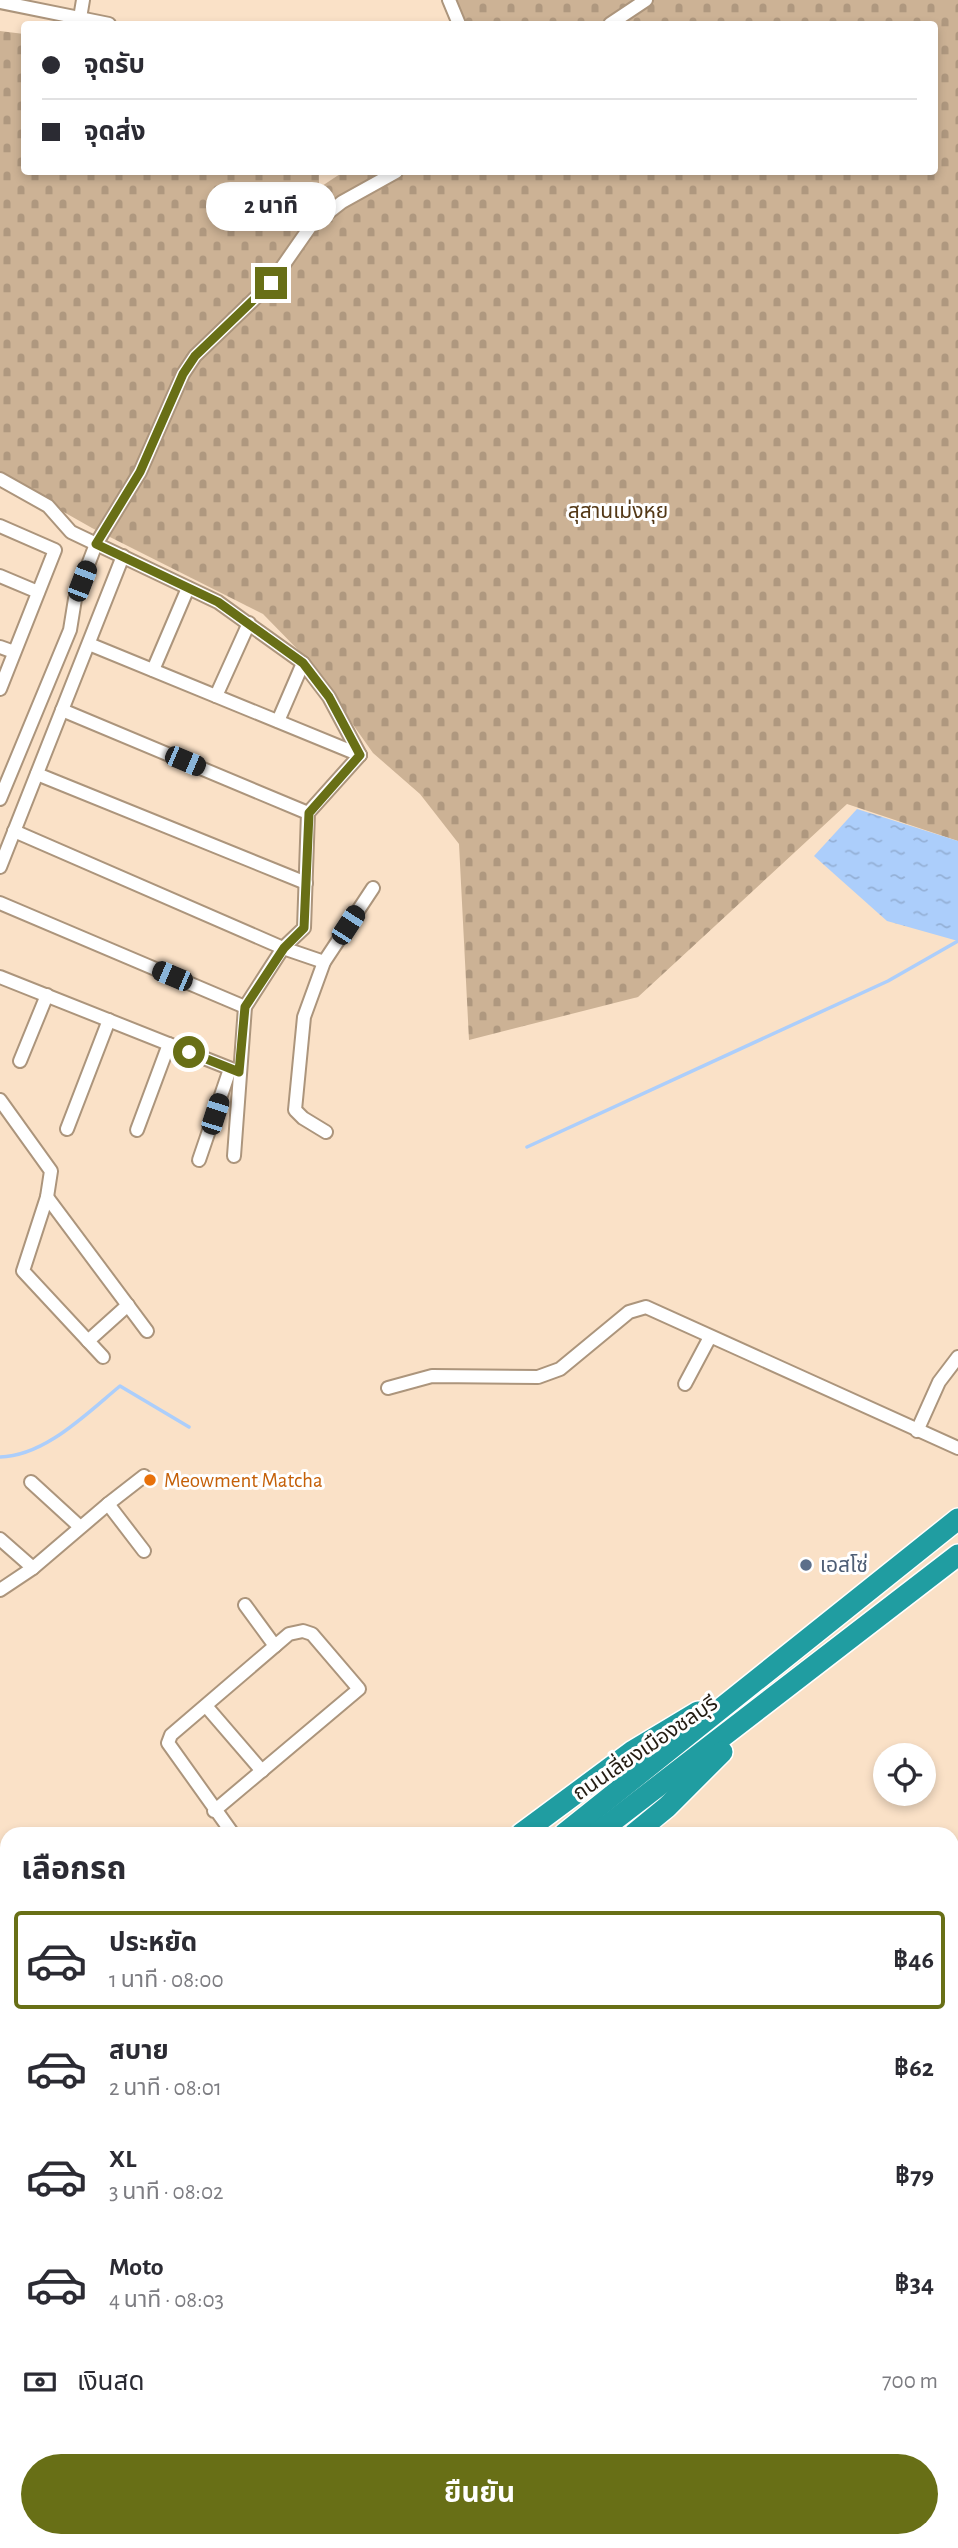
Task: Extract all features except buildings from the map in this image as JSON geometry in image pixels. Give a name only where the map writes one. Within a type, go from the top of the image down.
[{"type":"highway","name":"ถนนเลี่ยงเมืองชลบุรี","points":[[573,1827],[958,1519]]},
{"type":"highway","name":"ถนนเลี่ยงเมืองชลบุรี","points":[[605,1827],[792,1686],[958,1555]]},
{"type":"highway","name":"ถนนเลี่ยงเมืองชลบุรี","points":[[530,1827],[632,1751],[771,1667]]},
{"type":"highway","name":"ถนนเลี่ยงเมืองชลบุรี","points":[[643,1827],[667,1807],[792,1686]]},
{"type":"street","points":[[80,18],[83,0]]},
{"type":"street","points":[[449,0],[458,21]]},
{"type":"street","points":[[614,21],[646,0]]},
{"type":"street","points":[[0,2],[95,21]]},
{"type":"street","points":[[0,799],[6,768],[70,630],[75,599],[96,544],[140,472],[183,374],[195,356],[271,283],[310,227],[342,202],[391,175]]},
{"type":"street","points":[[0,479],[48,506],[71,532],[218,602],[303,663],[329,697],[360,755]]},
{"type":"street","points":[[0,526],[55,550],[0,689]]},
{"type":"street","points":[[0,867],[123,556]]},
{"type":"street","points":[[0,576],[38,592]]},
{"type":"street","points":[[153,670],[188,588]]},
{"type":"street","points":[[216,696],[249,624]]},
{"type":"street","points":[[89,644],[360,755]]},
{"type":"street","points":[[0,647],[14,652]]},
{"type":"street","points":[[278,721],[303,663]]},
{"type":"street","points":[[62,710],[309,813]]},
{"type":"street","points":[[234,1156],[234,1070],[245,1007],[284,948],[304,928],[309,813],[360,755]]},
{"type":"street","points":[[37,774],[306,883]]},
{"type":"street","points":[[14,831],[284,948],[324,962]]},
{"type":"street","points":[[326,1132],[295,1110],[304,1017],[324,962],[373,888]]},
{"type":"street","points":[[0,903],[245,1007]]},
{"type":"street","points":[[0,976],[234,1070]]},
{"type":"street","points":[[20,1061],[47,995]]},
{"type":"street","points":[[67,1129],[109,1020]]},
{"type":"street","points":[[137,1130],[169,1044]]},
{"type":"street","points":[[199,1160],[234,1070]]},
{"type":"street","points":[[0,1100],[51,1171],[47,1197],[23,1271],[103,1357]]},
{"type":"street","points":[[47,1197],[148,1331]]},
{"type":"street","points":[[88,1341],[128,1306]]},
{"type":"street","points":[[388,1388],[432,1376],[538,1377],[560,1369],[629,1312],[646,1307],[958,1448]]},
{"type":"street","points":[[685,1384],[710,1337]]},
{"type":"street","points":[[917,1431],[939,1382],[958,1357]]},
{"type":"street","points":[[0,1590],[33,1568],[79,1526],[144,1476]]},
{"type":"street","points":[[31,1482],[79,1526]]},
{"type":"street","points":[[108,1504],[144,1551]]},
{"type":"street","points":[[0,1539],[33,1568]]},
{"type":"street","points":[[245,1605],[275,1646]]},
{"type":"street","points":[[214,1811],[359,1689],[312,1634],[297,1632],[275,1646],[171,1735],[168,1743],[214,1811],[225,1827]]},
{"type":"street","points":[[206,1706],[262,1771]]},
{"type":"green space","name":"สุสานเม่งหุย","points":[[441,0],[958,0],[958,841],[847,804],[638,997],[469,1040],[459,844],[420,794],[373,753],[305,657],[263,614],[92,528],[0,476],[0,31],[21,34],[21,175],[319,175],[319,188],[338,175],[938,175],[938,21],[450,21]]},
{"type":"water","points":[[857,809],[958,841],[958,941],[887,921],[814,856]]},
{"type":"waterway","points":[[527,1147],[888,981],[958,941]]},
{"type":"waterway","points":[[0,1457],[17,1455],[49,1441],[79,1421],[120,1386],[189,1427]]},
{"type":"place","name":"Meowment Matcha","points":[[150,1480]]},
{"type":"place","name":"เอสโซ่","points":[[806,1565]]},
{"type":"route","points":[[189,1052],[239,1072],[245,1007],[284,948],[304,928],[309,813],[360,755],[329,697],[303,663],[218,602],[96,544],[140,472],[183,374],[195,356],[271,283]]}]
